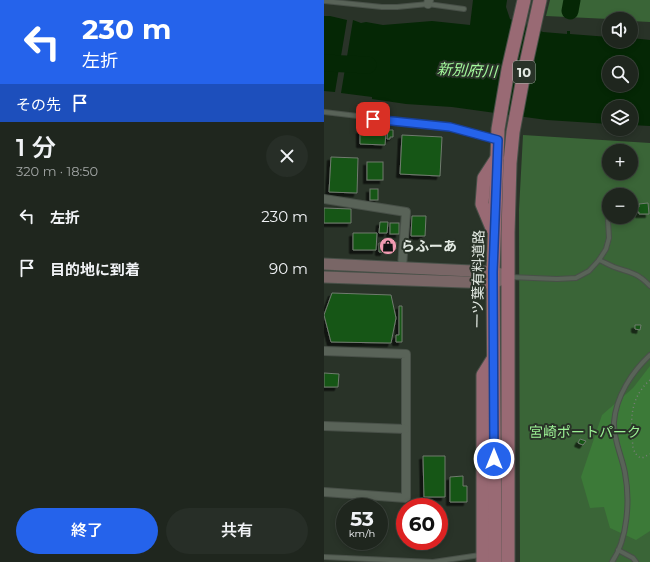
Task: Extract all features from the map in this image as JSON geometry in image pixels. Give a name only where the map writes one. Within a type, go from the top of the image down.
[{"type":"main road","name":"一ツ葉有料道路","points":[[508,562],[508,233],[510,163],[513,132],[540,0]]},
{"type":"main road","name":"一ツ葉有料道路","points":[[495,562],[493,277],[498,134],[508,70],[523,6]]},
{"type":"main road","points":[[483,559],[483,375],[494,358]]},
{"type":"street","points":[[324,199],[406,212],[402,267]]},
{"type":"street","points":[[324,264],[402,267],[493,277]]},
{"type":"street","points":[[324,277],[508,277]]},
{"type":"street","points":[[324,351],[406,354],[406,498],[324,492]]},
{"type":"street","points":[[324,426],[405,429]]},
{"type":"lane","points":[[324,1],[382,7],[397,7],[428,2],[464,9]]},
{"type":"lane","points":[[324,112],[498,134]]},
{"type":"lane","points":[[508,277],[557,279],[576,278],[589,271],[606,249],[609,238],[608,224]]},
{"type":"lane","points":[[599,260],[642,277],[650,286]]},
{"type":"lane","points":[[612,562],[618,550],[626,518],[628,498],[625,472],[617,442],[614,422],[619,400],[628,382],[640,364],[650,355]]},
{"type":"lane","points":[[618,550],[633,558],[636,562]]},
{"type":"lane","points":[[324,557],[433,562],[483,559]]},
{"type":"path","points":[[650,380],[637,398],[632,408],[631,422],[634,452],[637,456],[642,458],[650,454]]},
{"type":"green space","points":[[550,0],[650,0],[650,22],[638,21],[638,12],[602,12],[602,19],[546,16]]},
{"type":"green space","name":"宮崎ポートパーク","points":[[523,135],[650,143],[650,562],[520,562],[519,210]]},
{"type":"green space","points":[[650,366],[650,531],[636,540],[610,528],[604,507],[590,508],[581,477],[602,415],[633,388]]},
{"type":"water","points":[[473,0],[507,0],[506,7],[510,19],[543,32],[567,34],[567,31],[570,31],[570,34],[602,36],[602,48],[638,48],[638,39],[650,40],[650,126],[638,125],[638,100],[602,100],[602,124],[547,120],[452,107],[406,104],[372,99],[372,97],[341,93],[353,20],[361,23],[366,22],[383,25],[432,21],[470,25]]},
{"type":"water","points":[[324,16],[347,20],[335,92],[324,91]]},
{"type":"building","points":[[360,130],[386,132],[385,145],[360,144]]},
{"type":"building","points":[[388,130],[393,130],[393,137],[390,137],[390,139],[387,139]]},
{"type":"building","points":[[402,135],[442,137],[440,176],[400,174]]},
{"type":"building","points":[[331,157],[358,158],[357,193],[329,192]]},
{"type":"building","points":[[367,162],[383,162],[383,180],[367,180]]},
{"type":"building","points":[[370,189],[378,189],[378,200],[370,200]]},
{"type":"building","points":[[648,203],[649,214],[639,214],[639,204]]},
{"type":"building","points":[[324,208],[351,209],[351,223],[324,223]]},
{"type":"building","points":[[412,216],[426,216],[425,236],[411,236]]},
{"type":"building","points":[[380,222],[388,222],[387,233],[379,233]]},
{"type":"building","points":[[390,223],[399,223],[399,234],[390,234]]},
{"type":"building","points":[[353,233],[377,233],[376,250],[353,250]]},
{"type":"building","name":"らふーあ","points":[[396,242],[396,249],[384,249],[384,252],[379,252],[379,243]]},
{"type":"building","points":[[332,293],[391,295],[396,318],[391,343],[331,342],[324,315]]},
{"type":"building","points":[[399,306],[402,306],[402,342],[396,342],[396,335],[399,335]]},
{"type":"building","points":[[635,325],[641,325],[640,330],[635,329]]},
{"type":"building","points":[[324,373],[339,374],[338,387],[324,387]]},
{"type":"building","points":[[580,439],[586,441],[583,445],[578,443]]},
{"type":"building","points":[[423,456],[445,456],[445,497],[424,497]]},
{"type":"building","points":[[463,476],[463,486],[467,486],[467,502],[450,502],[450,477]]},
{"type":"waterway","points":[[570,11],[572,0]]},
{"type":"waterway","name":"新別府川","points":[[324,63],[368,65]]},
{"type":"place","name":"らふーあ","points":[[388,246]]},
{"type":"route","points":[[373,119],[450,127],[498,140],[493,272],[494,459]]}]
